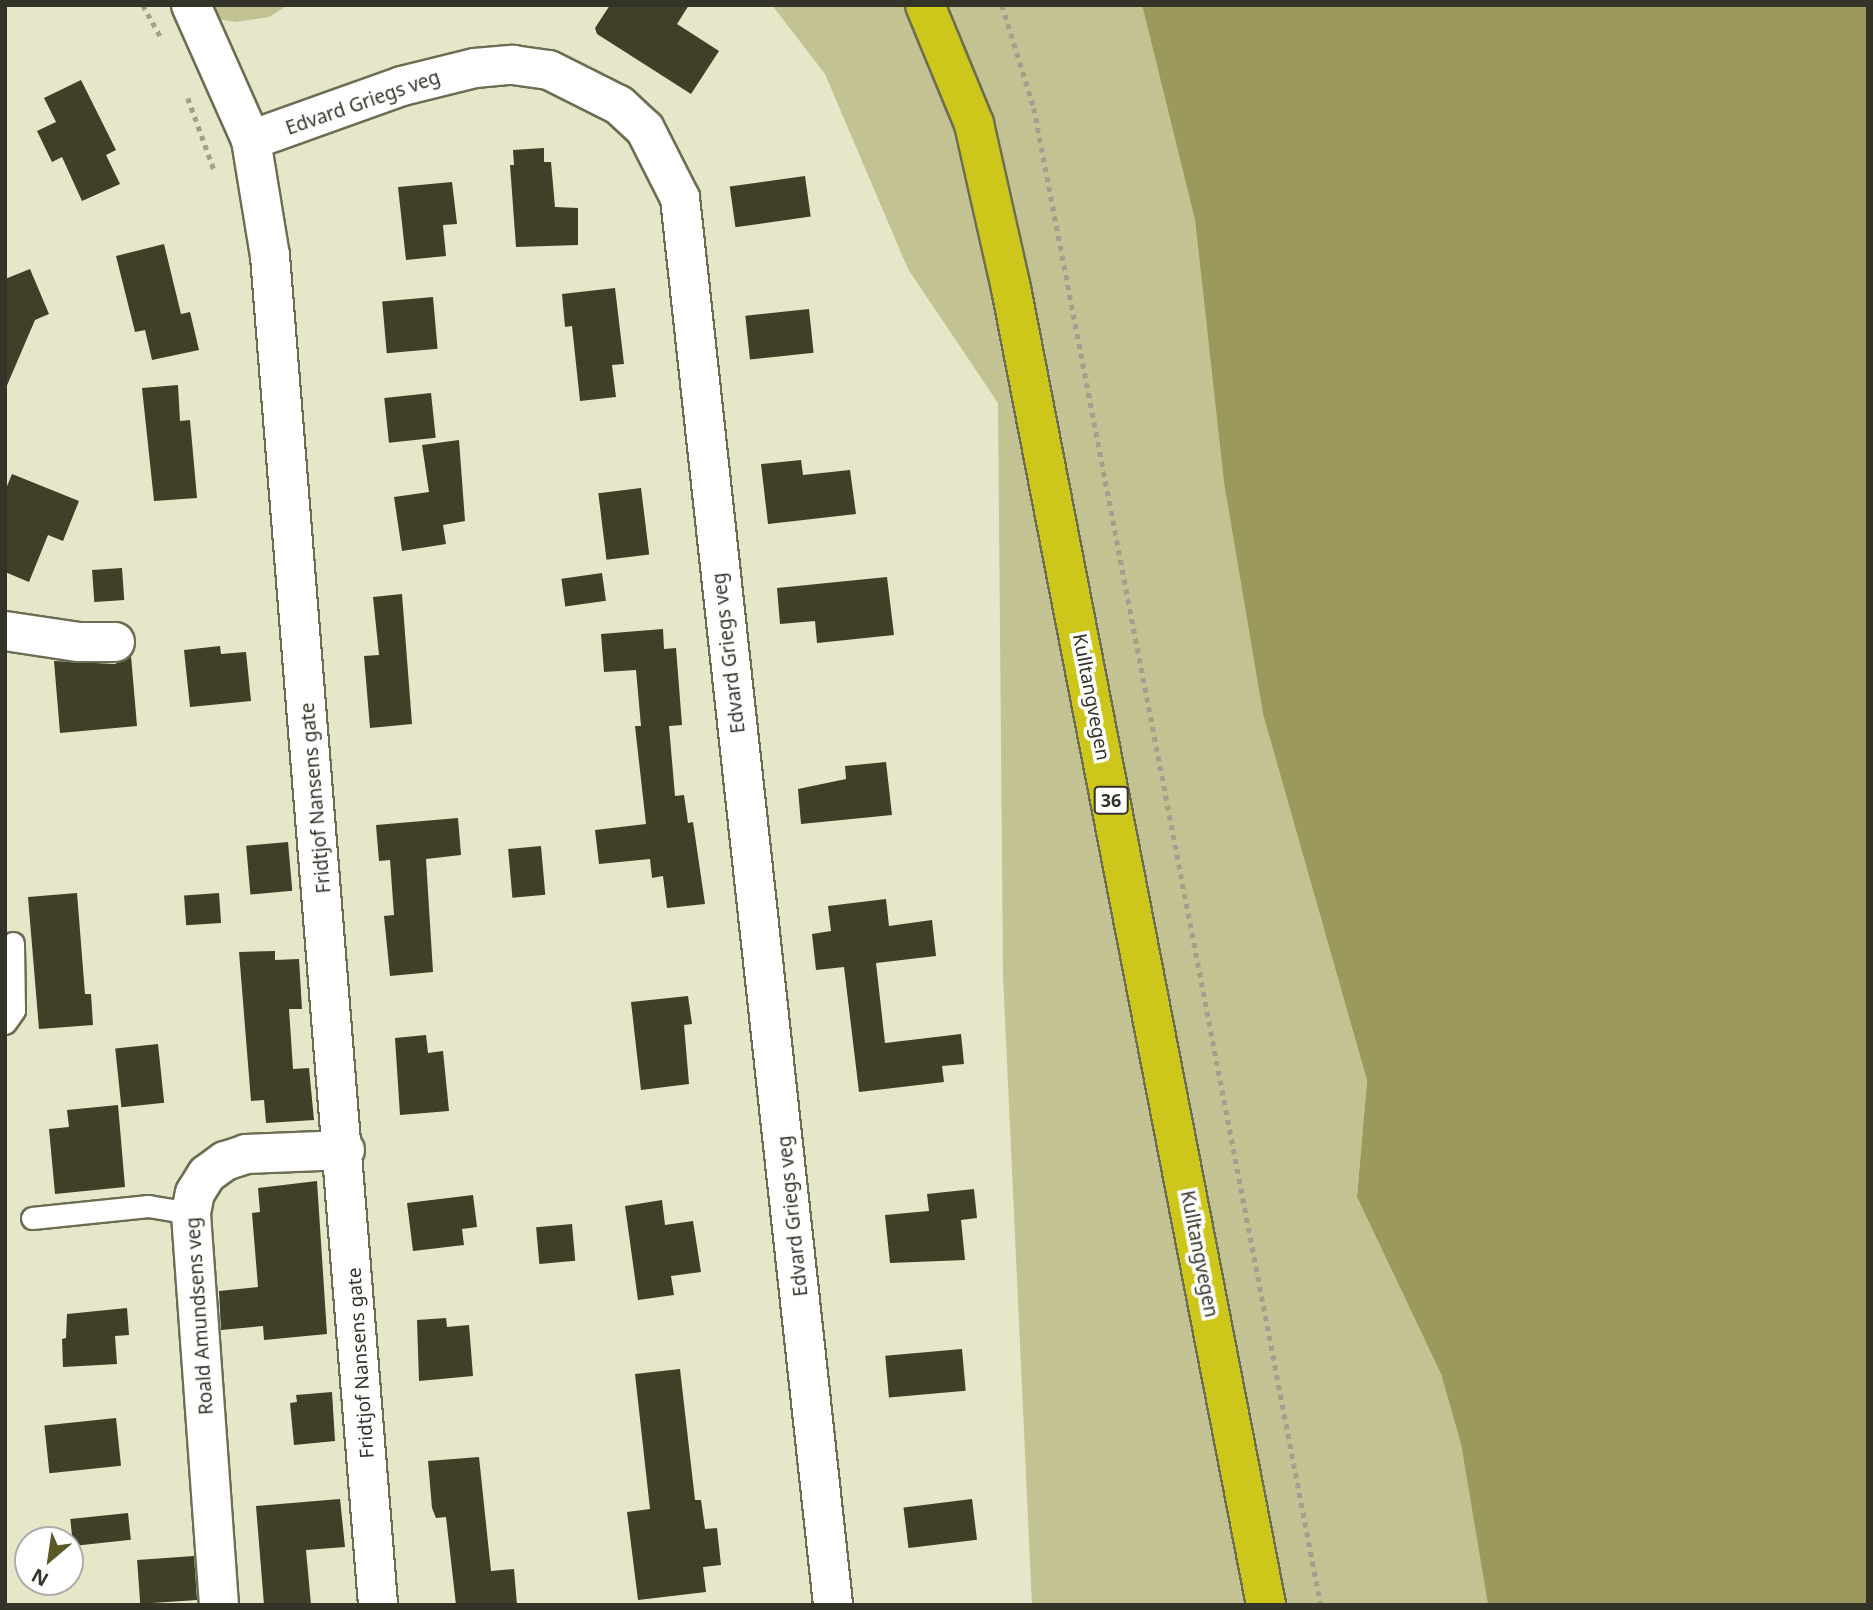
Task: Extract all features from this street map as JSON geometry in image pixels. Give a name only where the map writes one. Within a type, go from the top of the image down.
[{"type":"highway","name":"Kulltangvegen","points":[[925,5],[974,124],[1011,288],[1266,1605]]},
{"type":"street","name":"Fridtjof Nansens gate","points":[[191,5],[251,140],[270,256],[345,1150],[378,1605]]},
{"type":"street","name":"Edvard Griegs veg","points":[[251,140],[438,76],[475,68],[525,67],[584,84],[619,105],[645,129],[680,198],[833,1605]]},
{"type":"street","points":[[5,631],[79,642],[115,642]]},
{"type":"street","name":"Roald Amundsens veg","points":[[219,1605],[191,1213],[195,1193],[207,1174],[225,1161],[273,1150],[345,1150]]},
{"type":"lane","points":[[5,1023],[14,1010],[13,943]]},
{"type":"lane","points":[[32,1218],[148,1206],[191,1213]]},
{"type":"path","points":[[143,5],[166,48]]},
{"type":"path","points":[[1002,5],[1034,108],[1321,1605]]},
{"type":"path","points":[[186,93],[220,187]]},
{"type":"green space","points":[[182,5],[288,5],[269,17],[236,22],[202,17]]},
{"type":"green space","points":[[772,5],[1142,5],[1195,220],[1224,483],[1263,714],[1367,1082],[1357,1197],[1441,1374],[1461,1444],[1488,1605],[1032,1605],[1003,975],[998,403],[908,269],[825,74]]},
{"type":"shaded area","points":[[1142,5],[1868,5],[1868,1605],[1488,1605],[1461,1444],[1441,1374],[1357,1197],[1367,1081],[1263,714],[1224,483],[1195,220]]},
{"type":"building","points":[[610,5],[689,5],[677,24],[719,51],[691,94],[597,34],[595,28]]},
{"type":"building","points":[[81,80],[116,150],[106,155],[120,184],[82,201],[62,157],[52,162],[37,131],[56,122],[44,98]]},
{"type":"building","points":[[544,148],[544,162],[551,162],[555,207],[578,208],[578,245],[516,247],[510,165],[514,165],[513,150]]},
{"type":"building","points":[[805,176],[811,217],[735,227],[730,187]]},
{"type":"building","points":[[452,182],[457,224],[443,225],[446,256],[406,260],[398,187]]},
{"type":"building","points":[[164,244],[181,314],[190,312],[199,350],[152,360],[145,330],[135,332],[116,256]]},
{"type":"building","points":[[30,269],[49,314],[35,320],[5,390],[5,279]]},
{"type":"building","points":[[615,288],[624,364],[612,365],[616,397],[580,401],[572,326],[565,327],[562,294]]},
{"type":"building","points":[[433,297],[438,349],[387,353],[382,301]]},
{"type":"building","points":[[809,309],[814,353],[750,359],[745,316]]},
{"type":"building","points":[[178,385],[180,421],[190,420],[197,498],[154,501],[142,388]]},
{"type":"building","points":[[431,393],[436,438],[389,443],[384,398]]},
{"type":"building","points":[[459,440],[465,521],[443,525],[446,544],[402,551],[394,497],[429,492],[422,445]]},
{"type":"building","points":[[801,460],[803,475],[850,470],[856,514],[768,524],[761,464]]},
{"type":"building","points":[[12,474],[79,501],[63,541],[48,535],[29,582],[5,572],[5,491]]},
{"type":"building","points":[[641,488],[649,555],[606,560],[598,493]]},
{"type":"building","points":[[122,568],[124,600],[94,602],[92,570]]},
{"type":"building","points":[[602,573],[606,601],[565,606],[561,579]]},
{"type":"building","points":[[887,577],[894,635],[817,643],[815,621],[780,624],[777,588]]},
{"type":"building","points":[[402,594],[412,724],[370,728],[364,656],[379,655],[373,597]]},
{"type":"building","points":[[663,629],[664,649],[676,648],[682,725],[669,726],[675,796],[684,795],[688,823],[693,822],[705,904],[667,908],[663,876],[652,878],[650,859],[599,864],[595,830],[646,824],[635,726],[641,726],[636,670],[604,672],[601,634]]},
{"type":"building","points":[[220,646],[221,654],[246,652],[251,701],[190,707],[184,650]]},
{"type":"building","points":[[131,656],[137,726],[60,733],[54,661],[115,664]]},
{"type":"building","points":[[886,762],[892,815],[801,824],[798,789],[846,779],[845,766]]},
{"type":"building","points":[[458,818],[461,855],[426,859],[433,972],[390,976],[384,916],[394,915],[390,860],[379,861],[376,825]]},
{"type":"building","points":[[288,842],[292,891],[250,894],[246,846]]},
{"type":"building","points":[[541,846],[545,895],[512,898],[508,849]]},
{"type":"building","points":[[77,893],[85,994],[91,994],[93,1025],[39,1029],[28,897]]},
{"type":"building","points":[[219,893],[221,923],[186,925],[184,895]]},
{"type":"building","points":[[886,899],[889,926],[932,920],[936,956],[876,963],[885,1043],[961,1034],[964,1064],[942,1066],[944,1082],[859,1092],[844,967],[816,970],[812,934],[831,931],[828,906]]},
{"type":"building","points":[[275,951],[275,960],[299,959],[302,1009],[289,1009],[293,1069],[309,1068],[314,1120],[266,1123],[264,1100],[251,1101],[239,952]]},
{"type":"building","points":[[688,996],[692,1024],[684,1025],[689,1084],[641,1090],[631,1002]]},
{"type":"building","points":[[426,1035],[428,1053],[443,1051],[449,1111],[400,1115],[395,1038]]},
{"type":"building","points":[[158,1044],[164,1103],[121,1107],[115,1048]]},
{"type":"building","points":[[118,1105],[125,1187],[55,1194],[49,1129],[69,1127],[67,1110]]},
{"type":"building","points":[[317,1181],[327,1334],[264,1340],[263,1326],[221,1330],[219,1291],[258,1287],[252,1213],[260,1212],[258,1188]]},
{"type":"building","points":[[974,1189],[977,1218],[961,1220],[965,1260],[890,1263],[885,1215],[929,1211],[927,1194]]},
{"type":"building","points":[[473,1195],[477,1227],[462,1229],[464,1245],[413,1251],[407,1203]]},
{"type":"building","points":[[662,1200],[665,1225],[693,1221],[701,1272],[671,1276],[674,1295],[638,1300],[625,1206]]},
{"type":"building","points":[[572,1224],[575,1261],[539,1264],[536,1227]]},
{"type":"building","points":[[127,1308],[129,1335],[115,1336],[117,1364],[63,1367],[62,1339],[66,1338],[67,1314]]},
{"type":"building","points":[[446,1318],[447,1327],[469,1325],[473,1376],[419,1381],[417,1320]]},
{"type":"building","points":[[962,1349],[966,1391],[889,1398],[885,1356]]},
{"type":"building","points":[[680,1369],[695,1500],[701,1500],[705,1529],[717,1528],[721,1565],[703,1567],[706,1592],[638,1600],[627,1512],[650,1509],[635,1374]]},
{"type":"building","points":[[332,1392],[335,1441],[294,1445],[290,1403],[297,1402],[296,1395]]},
{"type":"building","points":[[116,1418],[121,1466],[49,1473],[44,1426]]},
{"type":"building","points":[[479,1457],[491,1571],[514,1569],[517,1605],[456,1605],[446,1517],[436,1518],[432,1508],[428,1461]]},
{"type":"building","points":[[340,1499],[345,1547],[306,1550],[311,1605],[264,1605],[256,1506]]},
{"type":"building","points":[[972,1499],[977,1540],[909,1548],[904,1507]]},
{"type":"building","points":[[128,1513],[131,1540],[84,1545],[84,1526],[71,1526],[70,1519]]},
{"type":"building","points":[[194,1556],[197,1600],[140,1604],[137,1560]]}]
